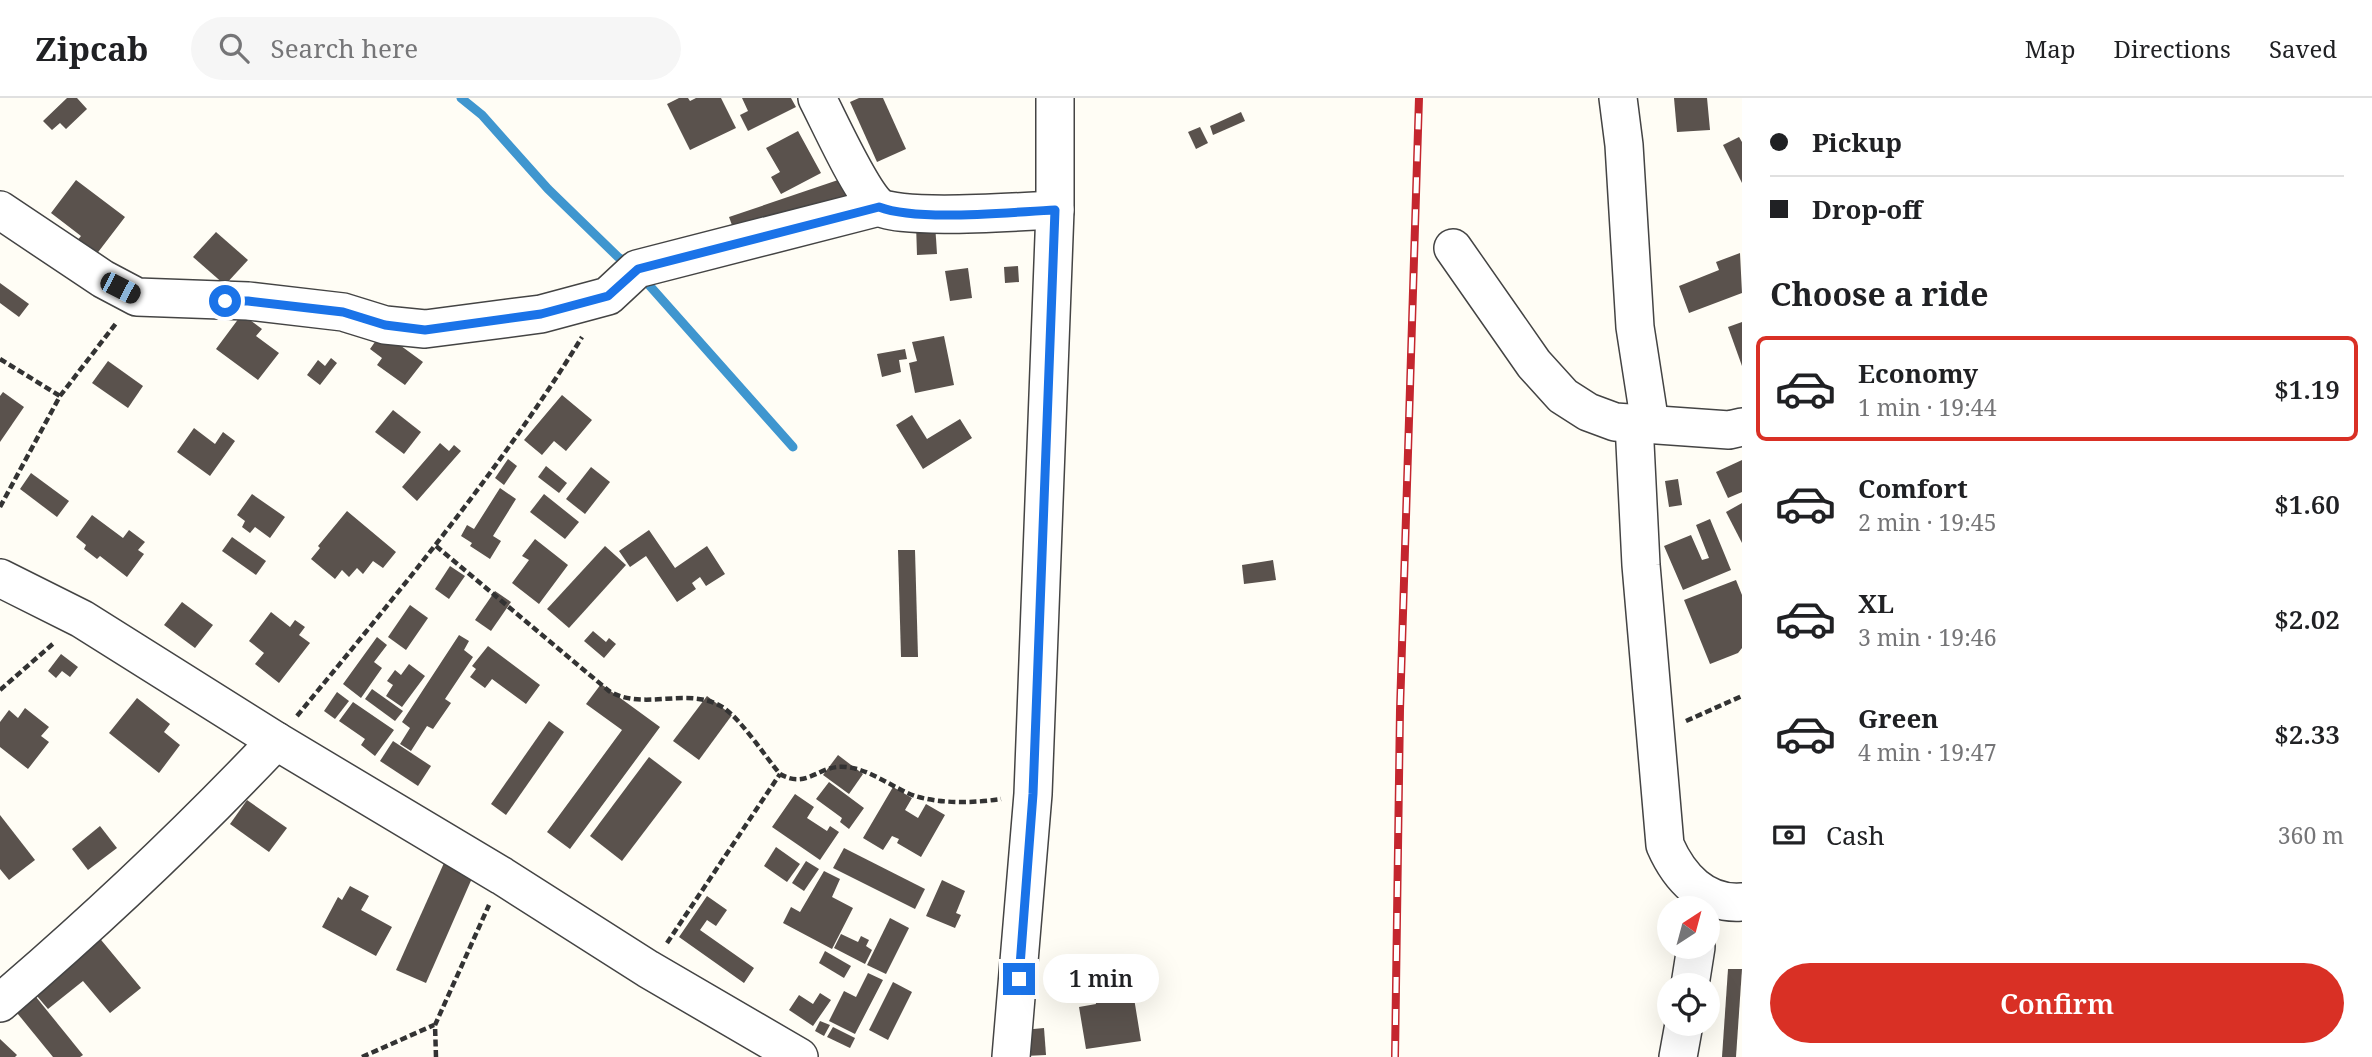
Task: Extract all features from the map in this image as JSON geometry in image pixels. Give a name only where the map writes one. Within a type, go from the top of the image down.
[{"type":"street","points":[[817,98],[864,186],[879,207]]},
{"type":"street","points":[[1011,1057],[1033,794],[1055,210],[1055,98]]},
{"type":"street","points":[[1618,98],[1624,145],[1642,424],[1641,565],[1665,845],[1676,870],[1699,896]]},
{"type":"street","points":[[0,210],[103,279],[137,297],[248,301],[343,312],[385,325],[425,330],[541,314],[608,296],[638,269],[879,207],[894,212],[980,214],[1055,210]]},
{"type":"street","points":[[1453,248],[1534,364],[1563,396],[1606,418],[1642,424],[1729,430],[1742,427]]},
{"type":"street","points":[[0,578],[82,619],[649,969],[799,1057]]},
{"type":"street","points":[[0,1003],[100,917],[184,838],[276,741]]},
{"type":"street","points":[[1720,902],[1742,902]]},
{"type":"street","points":[[1678,1057],[1682,1036]]},
{"type":"path","points":[[276,741],[436,546],[541,400],[608,296]]},
{"type":"path","points":[[0,507],[60,396],[137,297]]},
{"type":"path","points":[[0,359],[60,396]]},
{"type":"path","points":[[436,546],[609,691],[617,696],[637,700],[699,698],[711,701],[730,713],[780,774],[796,781],[827,768],[845,766],[915,796],[986,802],[1033,794]]},
{"type":"path","points":[[0,690],[82,619]]},
{"type":"path","points":[[1657,734],[1742,696]]},
{"type":"path","points":[[649,969],[780,774]]},
{"type":"path","points":[[436,1057],[435,1025],[502,876]]},
{"type":"path","points":[[362,1057],[435,1025]]},
{"type":"building","points":[[67,98],[77,98],[87,109],[66,129],[60,123],[52,130],[43,121]]},
{"type":"building","points":[[679,98],[688,98],[690,101],[696,98],[721,98],[736,128],[690,150],[667,104]]},
{"type":"building","points":[[742,98],[791,98],[796,107],[748,131],[740,115],[748,111]]},
{"type":"building","points":[[859,98],[883,98],[906,149],[877,162],[850,102]]},
{"type":"building","points":[[1674,98],[1707,98],[1710,130],[1677,132]]},
{"type":"building","points":[[1241,112],[1245,121],[1213,135],[1210,126]]},
{"type":"building","points":[[1200,127],[1208,143],[1196,149],[1188,132]]},
{"type":"building","points":[[798,131],[821,173],[781,194],[771,177],[780,172],[766,148]]},
{"type":"building","points":[[1739,137],[1742,142],[1742,183],[1723,145]]},
{"type":"building","points":[[841,179],[848,198],[736,236],[729,217]]},
{"type":"building","points":[[76,180],[125,217],[89,264],[70,249],[81,236],[51,213]]},
{"type":"building","points":[[935,223],[937,254],[917,255],[916,224]]},
{"type":"building","points":[[216,232],[248,260],[225,285],[193,257]]},
{"type":"building","points":[[1740,253],[1742,293],[1689,313],[1679,286],[1719,270],[1716,262]]},
{"type":"building","points":[[1018,266],[1019,282],[1005,283],[1004,267]]},
{"type":"building","points":[[968,268],[972,298],[950,301],[945,271]]},
{"type":"building","points":[[0,283],[29,304],[19,317],[0,303]]},
{"type":"building","points":[[242,314],[262,329],[256,336],[279,353],[258,380],[216,349]]},
{"type":"building","points":[[1742,322],[1742,366],[1728,327]]},
{"type":"building","points":[[382,332],[423,362],[405,385],[377,365],[382,358],[370,349]]},
{"type":"building","points":[[944,336],[954,385],[915,393],[909,363],[917,361],[912,342]]},
{"type":"building","points":[[905,349],[907,359],[899,360],[901,372],[882,377],[877,354]]},
{"type":"building","points":[[331,358],[337,363],[320,385],[307,375],[318,360],[325,366]]},
{"type":"building","points":[[108,361],[143,386],[128,408],[92,383]]},
{"type":"building","points":[[3,392],[24,407],[0,442],[0,396]]},
{"type":"building","points":[[562,395],[592,420],[566,451],[554,441],[542,455],[524,440]]},
{"type":"building","points":[[393,410],[421,432],[404,454],[375,432]]},
{"type":"building","points":[[912,415],[927,439],[960,419],[972,438],[923,469],[896,425]]},
{"type":"building","points":[[194,428],[215,444],[223,432],[235,441],[210,476],[177,452]]},
{"type":"building","points":[[440,443],[449,451],[454,445],[461,451],[417,501],[402,487]]},
{"type":"building","points":[[508,459],[517,466],[504,485],[495,478]]},
{"type":"building","points":[[1742,460],[1742,492],[1728,498],[1716,472]]},
{"type":"building","points":[[546,466],[567,483],[559,493],[538,477]]},
{"type":"building","points":[[591,467],[610,482],[585,514],[566,499]]},
{"type":"building","points":[[31,473],[69,501],[57,517],[20,489]]},
{"type":"building","points":[[1678,479],[1682,505],[1669,507],[1665,481]]},
{"type":"building","points":[[500,488],[516,499],[493,536],[501,541],[490,559],[470,546],[472,543],[461,536],[467,525],[474,529]]},
{"type":"building","points":[[252,494],[285,517],[270,538],[255,527],[250,533],[242,527],[245,521],[237,515]]},
{"type":"building","points":[[544,494],[579,522],[565,539],[530,512]]},
{"type":"building","points":[[1742,503],[1742,543],[1726,512]]},
{"type":"building","points":[[347,511],[396,552],[383,568],[373,561],[363,574],[357,568],[349,577],[342,570],[335,579],[311,559],[320,548],[318,546]]},
{"type":"building","points":[[92,515],[123,538],[129,530],[145,542],[138,550],[144,554],[127,577],[100,556],[97,559],[84,549],[86,545],[76,537]]},
{"type":"building","points":[[1710,519],[1731,570],[1683,590],[1664,546],[1691,535],[1702,560],[1709,558],[1696,525]]},
{"type":"building","points":[[649,530],[675,568],[707,546],[725,574],[706,586],[700,577],[692,583],[696,589],[677,602],[646,556],[630,567],[619,551]]},
{"type":"building","points":[[232,537],[266,561],[256,575],[222,551]]},
{"type":"building","points":[[535,539],[568,565],[539,604],[512,583],[529,560],[522,556]]},
{"type":"building","points":[[605,546],[626,565],[569,628],[547,609]]},
{"type":"building","points":[[898,550],[915,550],[918,657],[901,657]]},
{"type":"building","points":[[1273,560],[1276,580],[1244,584],[1242,565]]},
{"type":"building","points":[[450,566],[465,576],[449,599],[435,589]]},
{"type":"building","points":[[1736,580],[1742,595],[1742,648],[1738,653],[1710,664],[1684,600]]},
{"type":"building","points":[[495,591],[511,602],[491,631],[475,620]]},
{"type":"building","points":[[182,602],[213,625],[195,648],[164,625]]},
{"type":"building","points":[[410,605],[428,618],[406,650],[388,637]]},
{"type":"building","points":[[271,612],[290,627],[295,620],[305,627],[299,635],[310,643],[279,683],[255,664],[264,653],[249,641]]},
{"type":"building","points":[[593,631],[606,642],[609,638],[616,644],[604,658],[584,641]]},
{"type":"building","points":[[459,635],[469,641],[464,650],[473,657],[445,699],[451,703],[433,729],[427,726],[411,751],[400,744],[410,728],[402,722]]},
{"type":"building","points":[[377,637],[387,645],[374,662],[382,668],[361,698],[343,684]]},
{"type":"building","points":[[488,646],[540,685],[526,704],[492,679],[485,688],[470,677],[476,669],[472,666]]},
{"type":"building","points":[[61,654],[78,667],[70,677],[62,671],[56,678],[48,671]]},
{"type":"building","points":[[409,664],[425,676],[402,707],[386,696],[393,685],[387,681],[395,670],[401,675]]},
{"type":"building","points":[[601,684],[660,727],[570,849],[547,832],[622,730],[586,704]]},
{"type":"building","points":[[372,689],[403,711],[395,721],[365,699]]},
{"type":"building","points":[[337,692],[349,701],[335,719],[324,711]]},
{"type":"building","points":[[707,696],[732,715],[699,760],[673,741]]},
{"type":"building","points":[[137,698],[170,724],[164,732],[180,745],[159,773],[109,733]]},
{"type":"building","points":[[353,702],[394,730],[375,756],[361,745],[365,739],[339,721]]},
{"type":"building","points":[[25,708],[49,727],[41,736],[49,742],[28,769],[0,747],[0,722],[9,710],[18,718]]},
{"type":"building","points":[[549,721],[564,732],[506,815],[491,804]]},
{"type":"building","points":[[393,741],[431,766],[418,786],[380,761]]},
{"type":"building","points":[[838,755],[863,774],[849,794],[823,775]]},
{"type":"building","points":[[649,757],[682,782],[622,861],[590,836]]},
{"type":"building","points":[[829,782],[864,808],[849,829],[840,822],[842,818],[816,799]]},
{"type":"building","points":[[893,787],[912,798],[905,810],[918,818],[926,804],[945,815],[921,857],[897,843],[899,839],[892,836],[883,850],[863,838]]},
{"type":"building","points":[[795,794],[814,807],[807,818],[827,831],[830,826],[839,832],[820,860],[772,827]]},
{"type":"building","points":[[247,800],[287,828],[269,852],[230,824]]},
{"type":"building","points":[[0,815],[35,860],[9,880],[0,869]]},
{"type":"building","points":[[100,826],[117,848],[88,870],[72,849]]},
{"type":"building","points":[[776,847],[800,864],[787,882],[764,866]]},
{"type":"building","points":[[844,848],[925,889],[915,909],[833,868]]},
{"type":"building","points":[[448,854],[477,867],[426,983],[396,970]]},
{"type":"building","points":[[806,861],[819,869],[804,891],[792,883]]},
{"type":"building","points":[[824,871],[840,879],[832,897],[853,908],[832,949],[783,923],[791,907],[800,912]]},
{"type":"building","points":[[942,880],[965,891],[956,913],[961,915],[955,928],[926,916]]},
{"type":"building","points":[[350,886],[369,896],[361,910],[392,927],[376,956],[322,927],[338,897],[342,900]]},
{"type":"building","points":[[707,896],[727,910],[716,926],[707,920],[700,930],[754,968],[744,983],[679,937]]},
{"type":"building","points":[[890,918],[909,928],[886,974],[867,965]]},
{"type":"building","points":[[841,934],[858,942],[861,936],[869,940],[866,946],[872,950],[865,964],[834,948]]},
{"type":"building","points":[[97,935],[141,988],[110,1013],[83,981],[48,1009],[31,989]]},
{"type":"building","points":[[825,951],[851,966],[844,978],[819,963]]},
{"type":"building","points":[[1128,961],[1141,1041],[1086,1049],[1079,1007],[1096,1004],[1094,993],[1076,997],[1071,971]]},
{"type":"building","points":[[1728,969],[1742,969],[1736,1057],[1722,1057]]},
{"type":"building","points":[[868,973],[883,980],[855,1034],[829,1021],[844,991],[856,997]]},
{"type":"building","points":[[893,982],[912,992],[888,1040],[869,1030]]},
{"type":"building","points":[[32,992],[83,1055],[53,1057],[13,1008]]},
{"type":"building","points":[[820,993],[831,1000],[813,1026],[789,1010],[799,995],[813,1004]]},
{"type":"building","points":[[820,1021],[830,1025],[824,1036],[815,1031]]},
{"type":"building","points":[[833,1027],[855,1038],[850,1048],[827,1037]]},
{"type":"building","points":[[1044,1028],[1046,1055],[1025,1056],[1023,1030]]},
{"type":"building","points":[[0,1039],[17,1055],[15,1057],[0,1057]]},
{"type":"waterway","points":[[461,98],[482,115],[548,189],[618,257],[629,264]]},
{"type":"waterway","points":[[641,276],[793,447]]},
{"type":"railway","points":[[1395,1057],[1400,710],[1419,98]]},
{"type":"route","points":[[225,301],[248,301],[343,312],[385,325],[425,330],[541,314],[608,296],[638,269],[879,207],[894,212],[980,214],[1055,210],[1033,794],[1019,979]]}]
